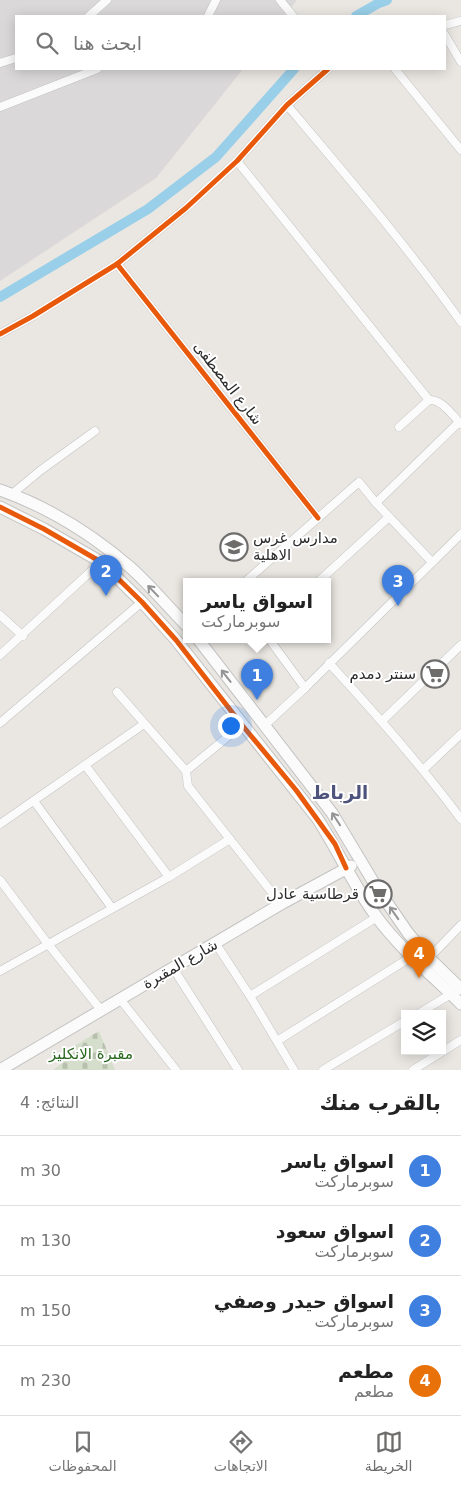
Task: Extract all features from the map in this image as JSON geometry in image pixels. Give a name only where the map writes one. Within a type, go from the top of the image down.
[{"type":"street","points":[[91,15],[107,0]]},
{"type":"street","points":[[208,15],[216,0]]},
{"type":"street","points":[[280,0],[293,15]]},
{"type":"street","points":[[446,25],[461,21]]},
{"type":"street","points":[[446,37],[461,62]]},
{"type":"street","points":[[0,63],[15,58]]},
{"type":"street","points":[[0,107],[94,70]]},
{"type":"street","points":[[0,334],[118,264],[186,208],[236,161],[287,105],[327,70]]},
{"type":"street","points":[[396,70],[461,150]]},
{"type":"street","points":[[287,105],[391,229],[461,322]]},
{"type":"street","points":[[236,161],[429,400],[439,401],[460,423],[376,503]]},
{"type":"street","name":"شارع المصطفى","points":[[118,264],[318,518]]},
{"type":"street","points":[[399,427],[429,400]]},
{"type":"street","points":[[12,494],[94,431]]},
{"type":"street","points":[[249,578],[359,482],[376,503],[432,562]]},
{"type":"street","points":[[0,490],[12,494],[68,523],[100,543],[131,569],[183,622]]},
{"type":"street","points":[[0,507],[101,562],[142,602],[176,640],[317,818],[335,844],[346,868],[377,917],[411,957],[456,991]]},
{"type":"street","points":[[322,578],[389,516]]},
{"type":"street","points":[[58,537],[68,523]]},
{"type":"street","points":[[251,736],[305,688],[432,562],[460,537]]},
{"type":"street","points":[[0,655],[23,636],[101,562]]},
{"type":"street","points":[[0,723],[142,602]]},
{"type":"street","points":[[0,615],[23,636]]},
{"type":"street","points":[[201,643],[332,813],[394,914],[456,991],[461,1004]]},
{"type":"street","points":[[273,643],[305,688]]},
{"type":"street","points":[[382,720],[461,645]]},
{"type":"street","points":[[329,663],[382,720],[424,770],[461,819]]},
{"type":"street","points":[[118,692],[186,771],[188,786],[281,904]]},
{"type":"street","points":[[0,824],[144,724]]},
{"type":"street","points":[[186,771],[242,725]]},
{"type":"street","points":[[424,770],[461,734]]},
{"type":"street","points":[[85,765],[169,876]]},
{"type":"street","points":[[34,801],[112,908]]},
{"type":"street","points":[[0,971],[169,876],[230,839]]},
{"type":"street","name":"شارع المقبرة","points":[[0,1070],[281,904],[360,860]]},
{"type":"street","points":[[0,880],[101,1010]]},
{"type":"street","points":[[250,996],[377,917]]},
{"type":"street","points":[[429,958],[461,925]]},
{"type":"street","points":[[216,944],[250,996],[294,1070]]},
{"type":"street","points":[[276,1041],[411,957]]},
{"type":"street","points":[[173,968],[238,1070]]},
{"type":"street","points":[[425,1010],[456,991]]},
{"type":"street","points":[[120,999],[176,1070]]},
{"type":"street","points":[[323,1070],[401,1023]]},
{"type":"street","points":[[413,1070],[461,1040]]},
{"type":"shaded area","points":[[0,0],[297,0],[285,15],[15,15],[15,70],[242,70],[156,178],[0,281]]},
{"type":"green space","name":"مقبرة الانكليز","points":[[99,1031],[115,1070],[53,1070],[65,1061],[66,1051]]},
{"type":"waterway","points":[[358,15],[387,0]]},
{"type":"waterway","points":[[0,297],[148,209],[216,157],[293,70]]},
{"type":"cycle path","points":[[0,334],[117,264],[186,208],[237,161],[287,105],[327,70]]},
{"type":"cycle path","points":[[117,264],[318,518]]},
{"type":"cycle path","points":[[0,507],[44,529],[101,562],[142,602],[176,640],[242,725],[296,790],[335,844],[346,868]]},
{"type":"place","name":"مدارس غرس الاهلية","points":[[234,547]]},
{"type":"place","name":"اسواق سعود","points":[[106,596]]},
{"type":"place","name":"اسواق حيدر وصفي","points":[[398,606]]},
{"type":"place","name":"سنتر دمدم","points":[[435,674]]},
{"type":"place","name":"اسواق ياسر","points":[[257,700]]},
{"type":"place","name":"قرطاسية عادل","points":[[378,894]]},
{"type":"place","name":"مطعم","points":[[419,978]]},
{"type":"district","name":"الرباط","points":[[340,792]]}]
